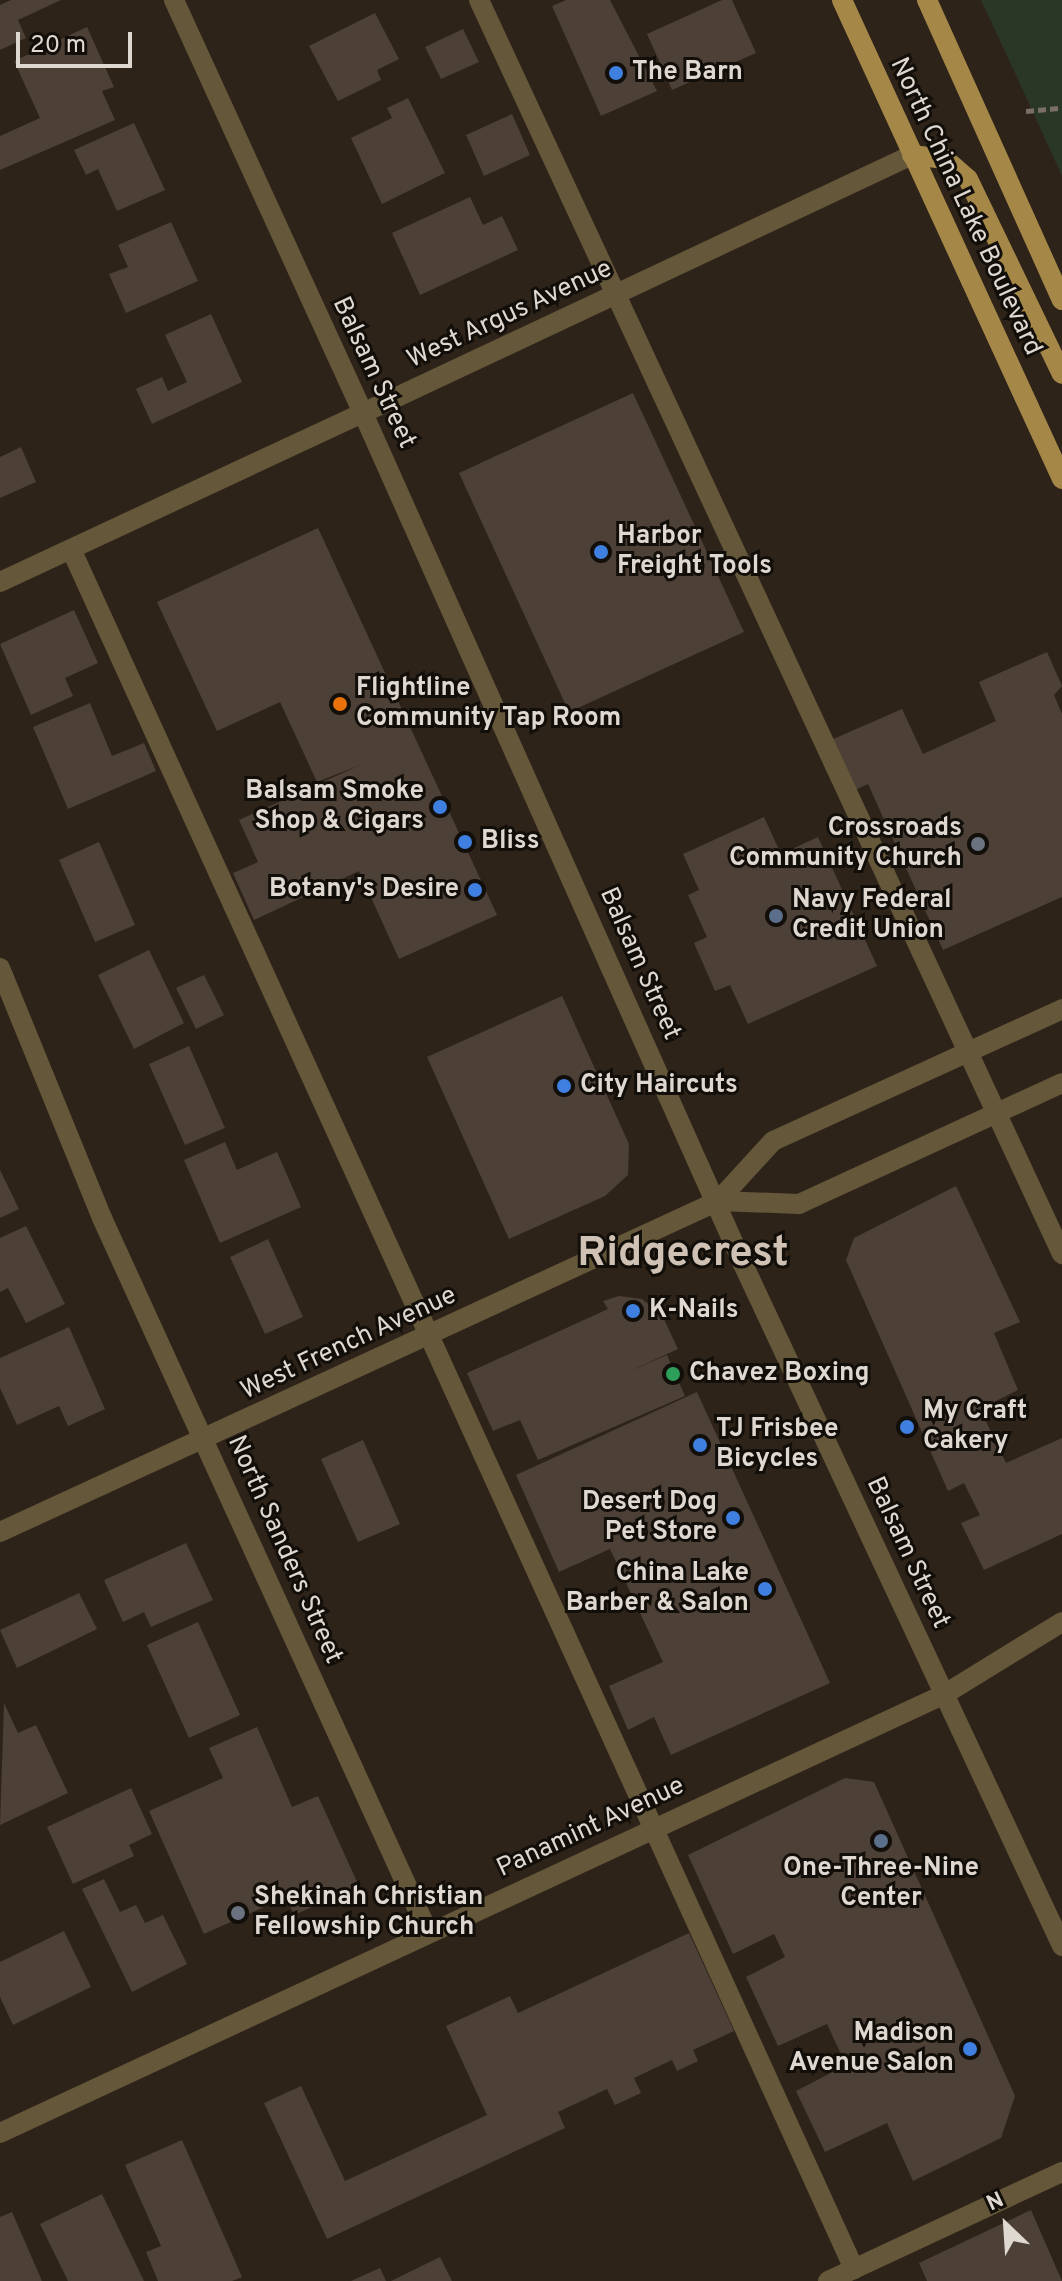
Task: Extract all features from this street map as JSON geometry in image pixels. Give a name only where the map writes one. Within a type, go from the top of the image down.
[{"type":"main road","name":"North China Lake Boulevard","points":[[842,0],[1062,479]]},
{"type":"main road","name":"North China Lake Boulevard","points":[[927,0],[1062,300]]},
{"type":"main road","points":[[912,155],[945,159],[968,179],[1062,374]]},
{"type":"street","name":"Balsam Street","points":[[174,0],[718,1201],[1062,1946]]},
{"type":"street","points":[[479,0],[1062,1254]]},
{"type":"street","name":"West Argus Avenue","points":[[0,582],[912,155]]},
{"type":"street","points":[[71,549],[431,1334],[854,2269]]},
{"type":"street","name":"North Sanders Street","points":[[0,968],[102,1218],[428,1932]]},
{"type":"street","name":"West French Avenue","points":[[0,1532],[718,1201],[773,1141],[1062,1009]]},
{"type":"street","name":"West French Avenue","points":[[718,1201],[799,1204],[1062,1084]]},
{"type":"street","name":"Panamint Avenue","points":[[0,2133],[945,1694],[1061,1624]]},
{"type":"street","points":[[828,2281],[1062,2172]]},
{"type":"path","points":[[1026,111],[1062,108]]},
{"type":"green space","points":[[981,0],[1062,0],[1062,176],[1021,86]]},
{"type":"building","points":[[11,0],[61,0],[18,20],[26,38],[0,50],[0,5]]},
{"type":"building","name":"The Barn","points":[[566,0],[610,0],[657,91],[601,116],[552,6]]},
{"type":"building","points":[[722,0],[732,0],[756,53],[672,90],[647,34]]},
{"type":"building","points":[[375,13],[399,59],[377,70],[381,80],[338,101],[309,46]]},
{"type":"building","points":[[87,27],[114,87],[102,91],[115,120],[0,170],[0,136],[40,118],[14,61]]},
{"type":"building","points":[[463,29],[479,62],[441,79],[425,47]]},
{"type":"building","points":[[408,98],[445,173],[382,204],[351,138],[392,118],[387,108]]},
{"type":"building","points":[[512,114],[530,155],[484,176],[466,135]]},
{"type":"building","points":[[134,123],[165,190],[117,211],[98,169],[86,175],[74,150]]},
{"type":"building","points":[[470,197],[483,225],[502,216],[518,250],[420,295],[392,233]]},
{"type":"building","points":[[171,222],[198,281],[126,313],[109,274],[128,267],[118,245]]},
{"type":"building","points":[[211,314],[242,382],[152,424],[136,389],[162,377],[168,391],[187,382],[165,335]]},
{"type":"building","name":"Harbor Freight Tools","points":[[633,393],[744,632],[569,712],[459,473]]},
{"type":"building","points":[[21,447],[36,482],[0,498],[0,457]]},
{"type":"building","points":[[318,528],[497,915],[399,959],[359,871],[254,920],[233,873],[258,862],[239,820],[360,765],[317,782],[280,702],[217,731],[157,602]]},
{"type":"building","points":[[74,610],[98,663],[65,678],[73,696],[31,715],[0,644]]},
{"type":"building","name":"Crossroads Community Church","points":[[1047,652],[1062,686],[1054,695],[1062,714],[1062,897],[943,950],[868,784],[853,791],[831,740],[902,709],[923,754],[996,721],[979,682]]},
{"type":"building","points":[[90,703],[112,756],[144,743],[156,771],[68,809],[33,727]]},
{"type":"building","name":"Navy Federal Credit Union","points":[[764,817],[781,854],[818,837],[877,966],[748,1024],[730,985],[715,991],[694,943],[707,937],[688,895],[699,890],[683,854]]},
{"type":"building","points":[[99,842],[135,925],[95,942],[59,860]]},
{"type":"building","points":[[149,950],[184,1023],[134,1049],[98,975]]},
{"type":"building","points":[[204,975],[224,1015],[196,1029],[176,988]]},
{"type":"building","points":[[562,996],[629,1144],[628,1175],[605,1196],[509,1239],[427,1057]]},
{"type":"building","points":[[189,1046],[225,1128],[185,1145],[149,1064]]},
{"type":"building","points":[[225,1142],[237,1170],[277,1152],[301,1207],[220,1243],[184,1160]]},
{"type":"building","points":[[0,1170],[19,1209],[0,1218]]},
{"type":"building","points":[[956,1186],[1020,1322],[994,1333],[1018,1390],[980,1409],[1006,1463],[1062,1438],[1062,1534],[984,1570],[961,1523],[980,1515],[964,1483],[948,1491],[846,1260],[854,1238]]},
{"type":"building","points":[[26,1226],[65,1304],[26,1323],[8,1288],[0,1292],[0,1238]]},
{"type":"building","points":[[268,1239],[303,1317],[265,1334],[230,1257]]},
{"type":"building","points":[[619,1296],[642,1299],[662,1315],[678,1349],[626,1373],[667,1355],[685,1396],[538,1460],[520,1420],[493,1431],[467,1373],[608,1309],[603,1301]]},
{"type":"building","points":[[69,1327],[105,1409],[68,1426],[59,1406],[17,1425],[0,1388],[0,1358]]},
{"type":"building","points":[[697,1392],[830,1683],[671,1755],[654,1717],[628,1730],[609,1686],[663,1662],[610,1549],[559,1572],[516,1475]]},
{"type":"building","points":[[363,1440],[400,1524],[358,1542],[321,1459]]},
{"type":"building","points":[[186,1543],[213,1600],[151,1627],[144,1612],[123,1622],[104,1580]]},
{"type":"building","points":[[79,1593],[97,1629],[17,1668],[0,1630]]},
{"type":"building","points":[[198,1622],[240,1715],[189,1738],[147,1645]]},
{"type":"building","points":[[4,1703],[18,1733],[36,1725],[68,1793],[0,1825]]},
{"type":"building","points":[[257,1727],[292,1807],[318,1796],[359,1886],[294,1915],[286,1897],[204,1934],[149,1811],[223,1778],[209,1748]]},
{"type":"building","points":[[845,1778],[874,1782],[1015,2096],[1001,2138],[913,2181],[887,2123],[825,2152],[796,2091],[846,2065],[827,2024],[778,2046],[746,1977],[785,1957],[774,1934],[733,1954],[688,1855]]},
{"type":"building","points":[[131,1788],[152,1834],[129,1845],[134,1856],[73,1884],[47,1827]]},
{"type":"building","points":[[104,1879],[120,1912],[136,1905],[145,1923],[163,1915],[187,1964],[132,1992],[82,1889]]},
{"type":"building","points":[[64,1931],[91,1987],[13,2025],[0,1997],[0,1962]]},
{"type":"building","points":[[689,1933],[734,2031],[693,2050],[698,2061],[677,2071],[672,2060],[634,2078],[641,2093],[615,2105],[607,2089],[558,2112],[565,2128],[327,2239],[264,2103],[301,2086],[345,2181],[487,2115],[446,2026],[510,1996],[518,2013]]},
{"type":"building","points":[[182,2140],[242,2277],[232,2281],[158,2281],[146,2252],[161,2246],[125,2165]]},
{"type":"building","points":[[102,2194],[144,2281],[68,2281],[40,2224]]},
{"type":"building","points":[[1031,2210],[1062,2281],[927,2281],[919,2263]]},
{"type":"building","points":[[12,2212],[42,2281],[0,2281],[0,2217]]},
{"type":"building","points":[[440,2257],[452,2281],[391,2281]]},
{"type":"building","points":[[380,2268],[386,2281],[351,2281]]},
{"type":"place","name":"The Barn","points":[[616,73]]},
{"type":"place","name":"Harbor Freight Tools","points":[[601,552]]},
{"type":"place","name":"Flightline Community Tap Room","points":[[340,704]]},
{"type":"place","name":"Balsam Smoke Shop & Cigars","points":[[440,807]]},
{"type":"place","name":"Bliss","points":[[465,842]]},
{"type":"place","name":"Crossroads Community Church","points":[[978,844]]},
{"type":"place","name":"Botany's Desire","points":[[475,890]]},
{"type":"place","name":"Navy Federal Credit Union","points":[[776,916]]},
{"type":"place","name":"City Haircuts","points":[[564,1086]]},
{"type":"place","name":"K-Nails","points":[[633,1311]]},
{"type":"place","name":"Chavez Boxing","points":[[673,1374]]},
{"type":"place","name":"My Craft Cakery","points":[[907,1427]]},
{"type":"place","name":"TJ Frisbee Bicycles","points":[[700,1445]]},
{"type":"place","name":"Desert Dog Pet Store","points":[[733,1518]]},
{"type":"place","name":"China Lake Barber & Salon","points":[[765,1589]]},
{"type":"place","name":"One-Three-Nine Center","points":[[881,1841]]},
{"type":"place","name":"Shekinah Christian Fellowship Church","points":[[238,1913]]},
{"type":"place","name":"Madison Avenue Salon","points":[[970,2049]]},
{"type":"district","name":"Ridgecrest","points":[[683,1255]]}]
